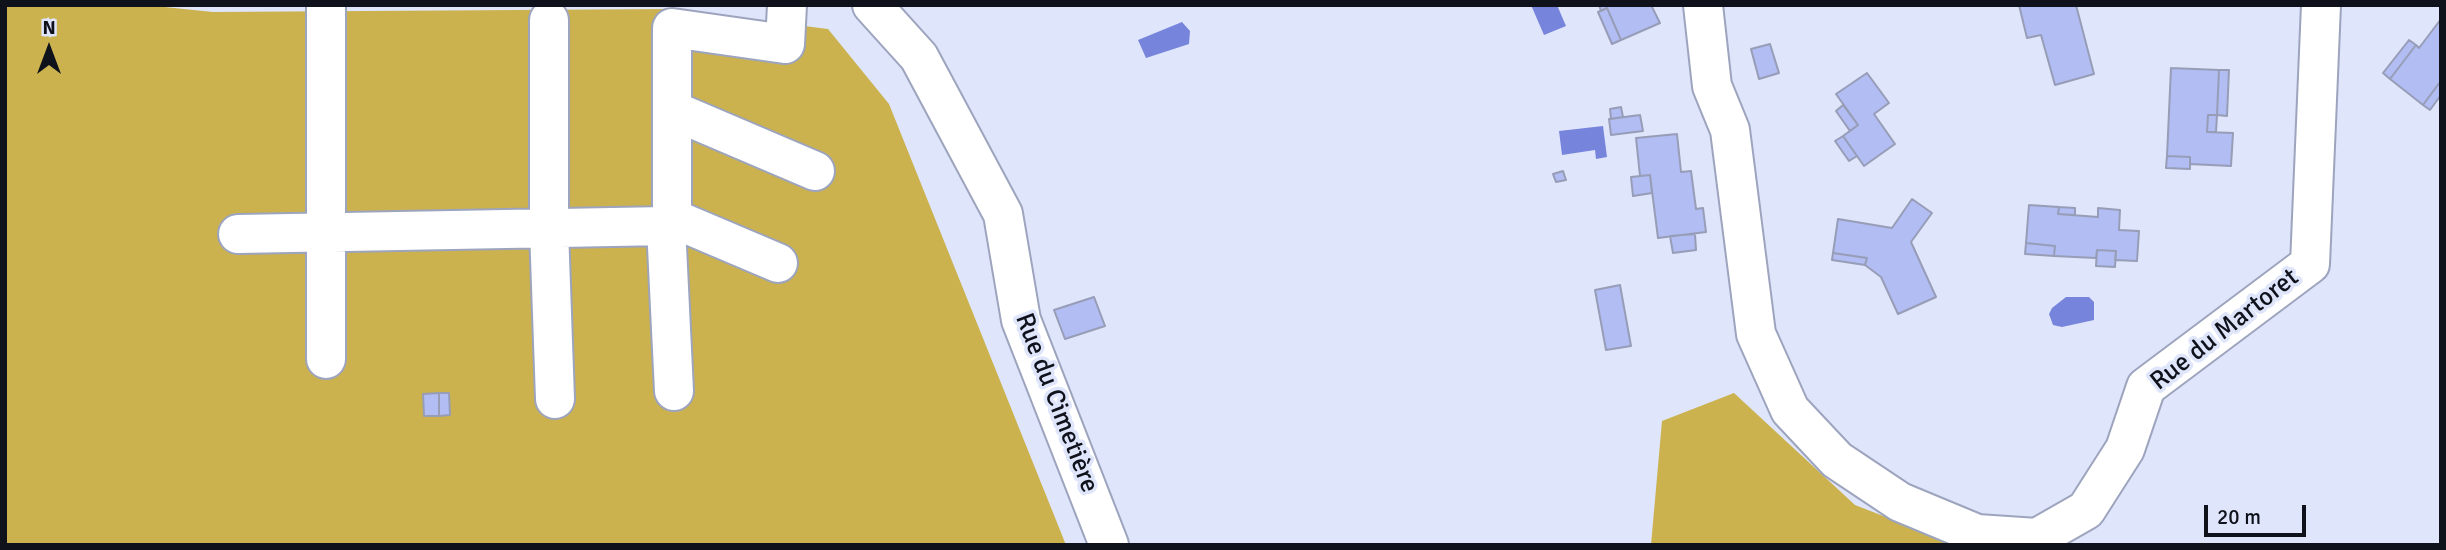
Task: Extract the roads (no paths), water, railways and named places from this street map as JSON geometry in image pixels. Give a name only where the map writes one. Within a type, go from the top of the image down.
[{"type":"street","points":[[326,5],[326,359]]},
{"type":"street","points":[[674,391],[669,222],[672,28],[785,44],[788,5]]},
{"type":"street","name":"Rue du Cimetière","points":[[872,5],[919,57],[1003,214],[1021,320],[1109,545]]},
{"type":"street","name":"Rue du Martoret","points":[[1703,5],[1713,86],[1730,130],[1756,334],[1790,410],[1837,460],[1900,502],[1977,534],[2037,538],[2086,510],[2125,449],[2146,387],[2310,264],[2321,5]]},
{"type":"street","points":[[549,20],[549,229],[555,399]]},
{"type":"street","points":[[672,110],[815,171]]},
{"type":"street","points":[[238,234],[549,229],[669,222],[778,263]]},
{"type":"water","points":[[1531,5],[1557,5],[1566,26],[1544,35]]},
{"type":"water","points":[[1182,22],[1190,31],[1189,44],[1146,58],[1138,40]]},
{"type":"water","points":[[1603,126],[1607,157],[1596,159],[1595,150],[1562,155],[1559,131]]},
{"type":"water","points":[[2066,297],[2089,297],[2094,302],[2094,320],[2062,327],[2053,325],[2049,314],[2052,308]]}]
